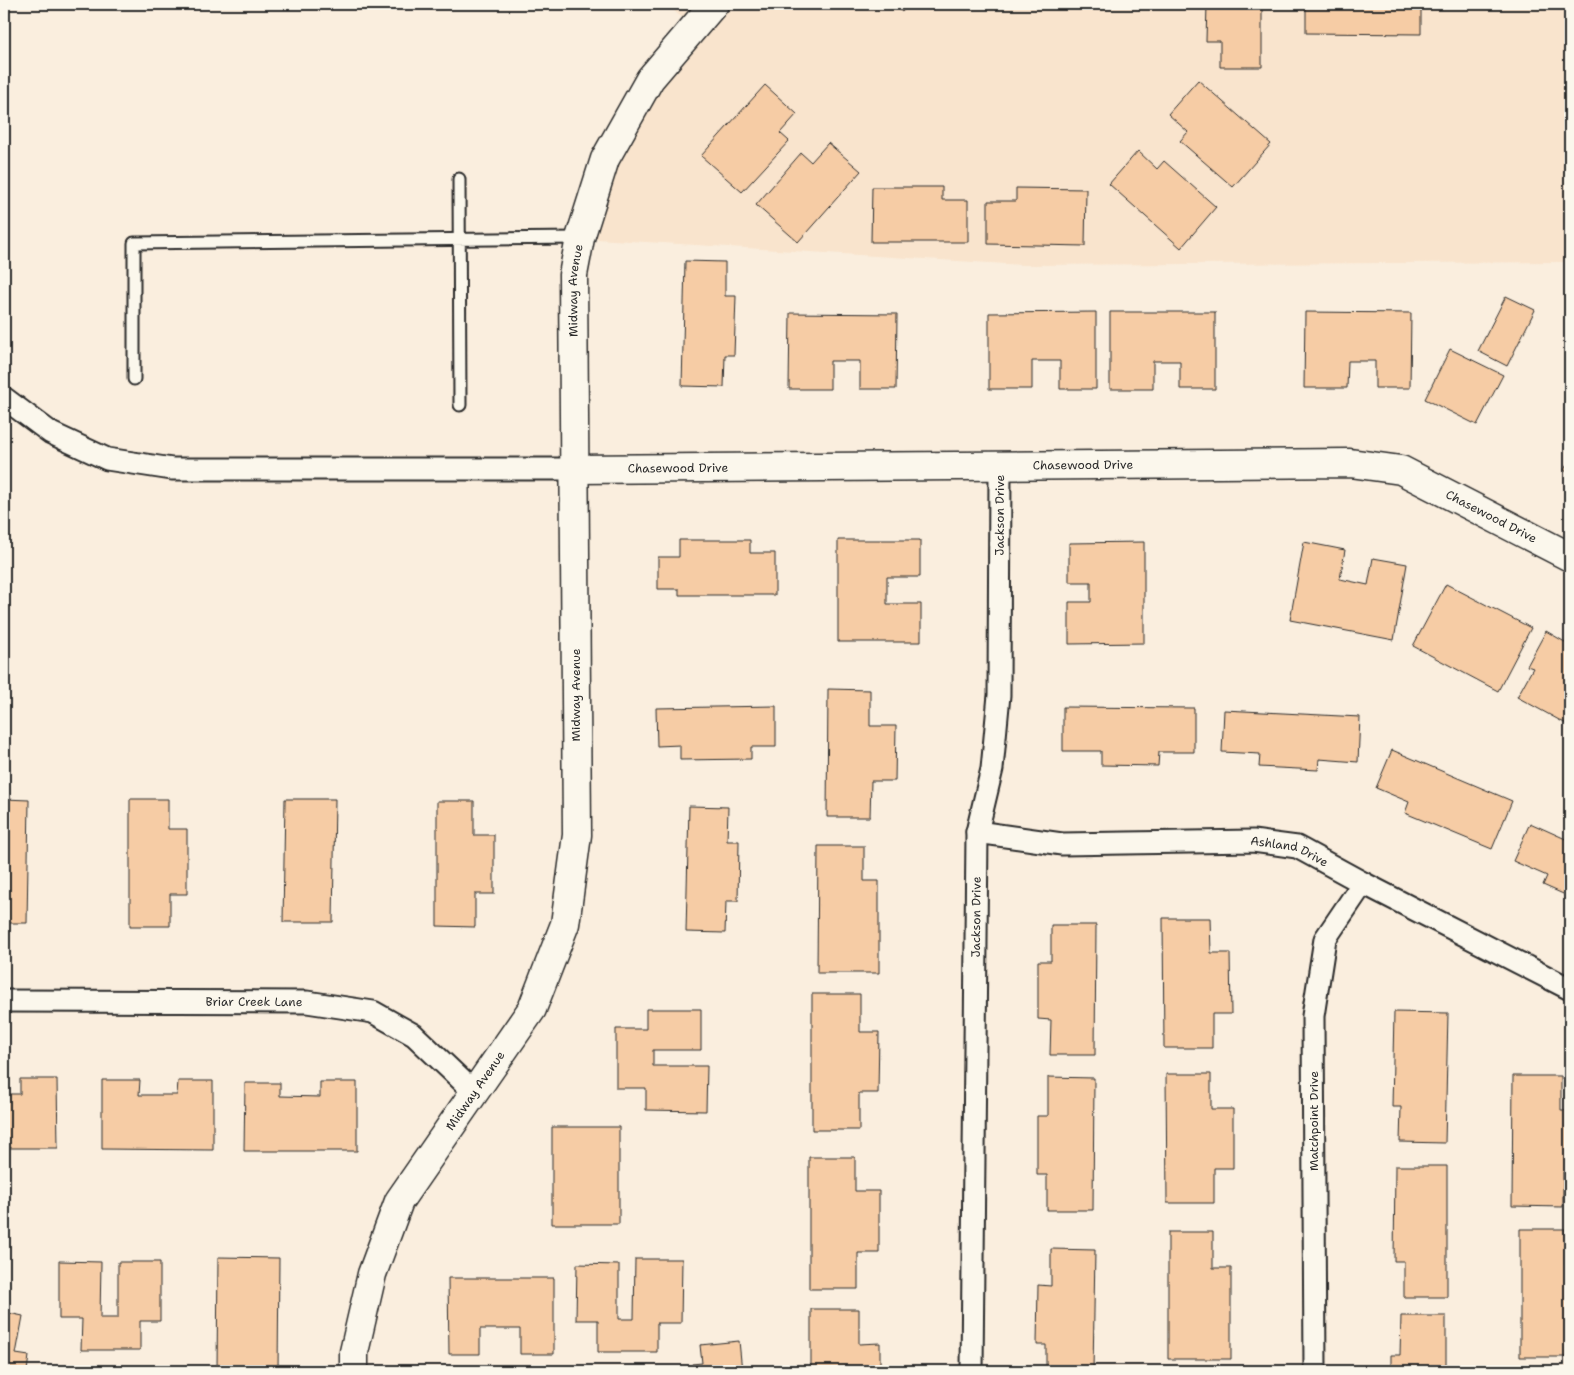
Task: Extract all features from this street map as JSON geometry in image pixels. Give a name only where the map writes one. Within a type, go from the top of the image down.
[{"type":"street","name":"Midway Avenue","points":[[354,1371],[354,1352],[372,1274],[399,1201],[532,1009],[565,924],[577,835],[573,275],[580,238],[605,159],[650,79],[705,7]]},
{"type":"street","points":[[4,398],[51,433],[107,458],[172,469],[574,469]]},
{"type":"street","name":"Chasewood Drive","points":[[574,469],[1350,463],[1402,470],[1570,557]]},
{"type":"street","name":"Jackson Drive","points":[[972,1371],[977,832],[992,769],[999,696],[1000,467]]},
{"type":"street","name":"Ashland Drive","points":[[977,832],[1062,844],[1253,841],[1296,847],[1570,989]]},
{"type":"street","name":"Matchpoint Drive","points":[[1315,1371],[1314,1016],[1325,939],[1364,883]]},
{"type":"street","name":"Briar Creek Lane","points":[[4,1001],[307,1002],[373,1012],[414,1035],[474,1092]]},
{"type":"lane","points":[[459,179],[460,406]]},
{"type":"lane","points":[[134,379],[134,243],[580,238]]},
{"type":"shaded area","points":[[666,4],[1570,4],[1570,262],[1023,265],[580,238],[605,159],[693,27]]},
{"type":"building","points":[[893,4],[909,4],[902,12]]},
{"type":"building","points":[[1207,4],[1262,4],[1262,67],[1220,67],[1220,41],[1206,41]]},
{"type":"building","points":[[1306,4],[1421,4],[1421,34],[1306,33]]},
{"type":"building","points":[[1198,80],[1271,144],[1233,187],[1180,141],[1188,132],[1168,114]]},
{"type":"building","points":[[765,85],[797,114],[780,133],[789,141],[742,192],[701,156]]},
{"type":"building","points":[[828,143],[861,171],[798,242],[756,205],[801,153],[811,162]]},
{"type":"building","points":[[1138,151],[1157,169],[1164,161],[1216,207],[1181,248],[1109,184]]},
{"type":"building","points":[[872,187],[942,187],[942,200],[968,200],[968,242],[871,242]]},
{"type":"building","points":[[1016,188],[1086,189],[1085,246],[988,244],[988,201],[1016,201]]},
{"type":"building","points":[[685,261],[725,262],[725,296],[736,296],[734,355],[725,355],[724,387],[682,386]]},
{"type":"building","points":[[1506,296],[1535,310],[1507,366],[1478,351]]},
{"type":"building","points":[[1096,312],[1096,389],[1060,389],[1060,361],[1032,361],[1032,389],[989,389],[989,313]]},
{"type":"building","points":[[1110,312],[1215,312],[1215,389],[1180,389],[1180,361],[1153,361],[1153,389],[1110,389]]},
{"type":"building","points":[[1305,312],[1411,313],[1410,388],[1375,388],[1375,361],[1348,361],[1347,388],[1304,388]]},
{"type":"building","points":[[790,313],[897,314],[896,389],[860,389],[860,361],[830,361],[830,389],[789,389]]},
{"type":"building","points":[[1450,349],[1503,375],[1477,425],[1425,399]]},
{"type":"building","points":[[1570,459],[1570,474],[1564,470]]},
{"type":"building","points":[[679,540],[750,540],[750,553],[775,553],[775,595],[679,595],[679,589],[658,589],[658,557],[679,557]]},
{"type":"building","points":[[838,540],[920,540],[920,577],[887,577],[887,604],[921,604],[921,642],[838,642]]},
{"type":"building","points":[[1144,542],[1144,643],[1069,644],[1069,602],[1091,602],[1091,582],[1069,582],[1069,543]]},
{"type":"building","points":[[1304,542],[1345,550],[1340,579],[1368,585],[1373,558],[1407,564],[1394,640],[1290,620]]},
{"type":"building","points":[[1446,584],[1531,628],[1498,691],[1413,646]]},
{"type":"building","points":[[1546,631],[1570,645],[1570,726],[1517,697],[1533,668],[1527,666]]},
{"type":"building","points":[[828,689],[870,690],[870,726],[896,726],[895,781],[871,781],[870,817],[827,817]]},
{"type":"building","points":[[776,706],[776,747],[751,747],[751,759],[680,760],[680,745],[657,746],[656,708]]},
{"type":"building","points":[[1063,707],[1194,708],[1194,752],[1159,752],[1158,766],[1101,765],[1101,751],[1063,751]]},
{"type":"building","points":[[1224,710],[1360,717],[1358,762],[1319,759],[1318,770],[1259,767],[1260,754],[1222,752]]},
{"type":"building","points":[[1392,750],[1512,801],[1492,849],[1405,813],[1409,802],[1376,788]]},
{"type":"building","points":[[4,799],[29,800],[27,923],[4,923]]},
{"type":"building","points":[[130,799],[168,799],[168,829],[187,829],[187,894],[170,894],[170,926],[130,926]]},
{"type":"building","points":[[285,799],[335,799],[333,922],[283,922]]},
{"type":"building","points":[[437,801],[474,801],[474,835],[494,835],[494,894],[475,894],[475,927],[437,926]]},
{"type":"building","points":[[689,806],[728,807],[727,841],[739,841],[738,901],[726,901],[725,933],[686,932]]},
{"type":"building","points":[[1530,823],[1570,841],[1570,897],[1543,885],[1547,876],[1513,861]]},
{"type":"building","points":[[818,846],[864,846],[864,881],[879,881],[879,973],[817,973]]},
{"type":"building","points":[[1163,918],[1210,918],[1211,953],[1230,953],[1231,1014],[1212,1014],[1212,1048],[1164,1048]]},
{"type":"building","points":[[1051,925],[1096,925],[1095,1055],[1050,1055],[1051,1020],[1038,1019],[1038,961],[1051,961]]},
{"type":"building","points":[[812,994],[860,994],[860,1032],[879,1032],[878,1093],[859,1093],[859,1130],[812,1130]]},
{"type":"building","points":[[646,1009],[701,1009],[701,1050],[653,1050],[653,1066],[707,1066],[706,1111],[646,1110],[646,1088],[616,1088],[616,1029],[646,1029]]},
{"type":"building","points":[[1394,1012],[1448,1013],[1445,1143],[1400,1142],[1401,1107],[1392,1107]]},
{"type":"building","points":[[1166,1074],[1211,1074],[1211,1109],[1233,1109],[1233,1168],[1214,1168],[1214,1203],[1167,1203]]},
{"type":"building","points":[[1513,1076],[1561,1076],[1561,1110],[1570,1110],[1570,1172],[1563,1172],[1563,1207],[1512,1206]]},
{"type":"building","points":[[1048,1077],[1094,1078],[1093,1210],[1047,1210],[1047,1175],[1037,1175],[1037,1116],[1048,1116]]},
{"type":"building","points":[[20,1079],[57,1079],[58,1148],[4,1148],[4,1094],[20,1094]]},
{"type":"building","points":[[102,1080],[140,1080],[139,1095],[177,1095],[178,1081],[213,1081],[213,1150],[102,1149]]},
{"type":"building","points":[[320,1082],[357,1082],[357,1151],[244,1151],[245,1083],[280,1083],[280,1096],[320,1097]]},
{"type":"building","points":[[552,1127],[619,1127],[619,1224],[552,1224]]},
{"type":"building","points":[[809,1157],[855,1157],[855,1191],[879,1191],[879,1253],[858,1253],[858,1289],[809,1289]]},
{"type":"building","points":[[1395,1166],[1447,1166],[1447,1297],[1404,1297],[1404,1261],[1394,1261]]},
{"type":"building","points":[[1520,1229],[1565,1229],[1565,1265],[1570,1265],[1568,1357],[1520,1357]]},
{"type":"building","points":[[1168,1232],[1213,1232],[1213,1268],[1231,1268],[1231,1359],[1168,1359]]},
{"type":"building","points":[[1051,1249],[1095,1250],[1093,1371],[1046,1371],[1046,1345],[1037,1345],[1038,1285],[1051,1286]]},
{"type":"building","points":[[218,1257],[279,1258],[278,1371],[217,1371]]},
{"type":"building","points":[[635,1259],[682,1259],[681,1323],[657,1323],[657,1352],[598,1352],[598,1320],[576,1320],[577,1264],[619,1265],[619,1319],[634,1319]]},
{"type":"building","points":[[59,1261],[101,1262],[100,1318],[118,1318],[118,1262],[160,1262],[160,1321],[140,1321],[140,1350],[81,1350],[82,1319],[59,1319]]},
{"type":"building","points":[[448,1278],[554,1278],[554,1354],[520,1354],[520,1329],[480,1329],[480,1354],[449,1354]]},
{"type":"building","points":[[811,1309],[859,1309],[859,1344],[880,1343],[880,1371],[811,1371]]},
{"type":"building","points":[[4,1312],[23,1316],[16,1354],[29,1356],[27,1371],[4,1371]]},
{"type":"building","points":[[1401,1316],[1446,1316],[1446,1371],[1391,1371],[1391,1355],[1400,1355]]},
{"type":"building","points":[[739,1341],[742,1371],[693,1371],[692,1364],[702,1363],[700,1345]]}]
